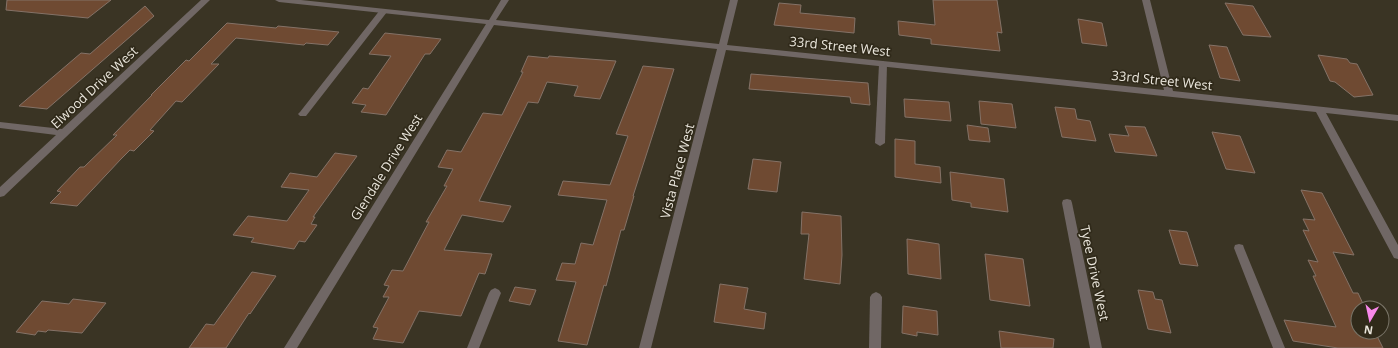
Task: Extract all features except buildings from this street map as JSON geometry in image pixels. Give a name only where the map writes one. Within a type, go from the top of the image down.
[{"type":"street","name":"Elwood Drive West","points":[[0,193],[206,0]]},
{"type":"street","name":"33rd Street West","points":[[279,0],[1398,118]]},
{"type":"street","name":"Glendale Drive West","points":[[290,348],[505,0]]},
{"type":"street","name":"Vista Place West","points":[[645,348],[734,0]]},
{"type":"street","points":[[1146,0],[1169,93]]},
{"type":"street","points":[[303,114],[383,12]]},
{"type":"street","points":[[880,142],[883,64]]},
{"type":"street","points":[[1319,110],[1398,255]]},
{"type":"street","points":[[0,124],[65,133]]},
{"type":"street","name":"Tyee Drive West","points":[[1066,203],[1096,348]]},
{"type":"street","points":[[1239,248],[1279,348]]},
{"type":"street","points":[[473,348],[495,293]]},
{"type":"street","points":[[875,348],[876,297]]}]
